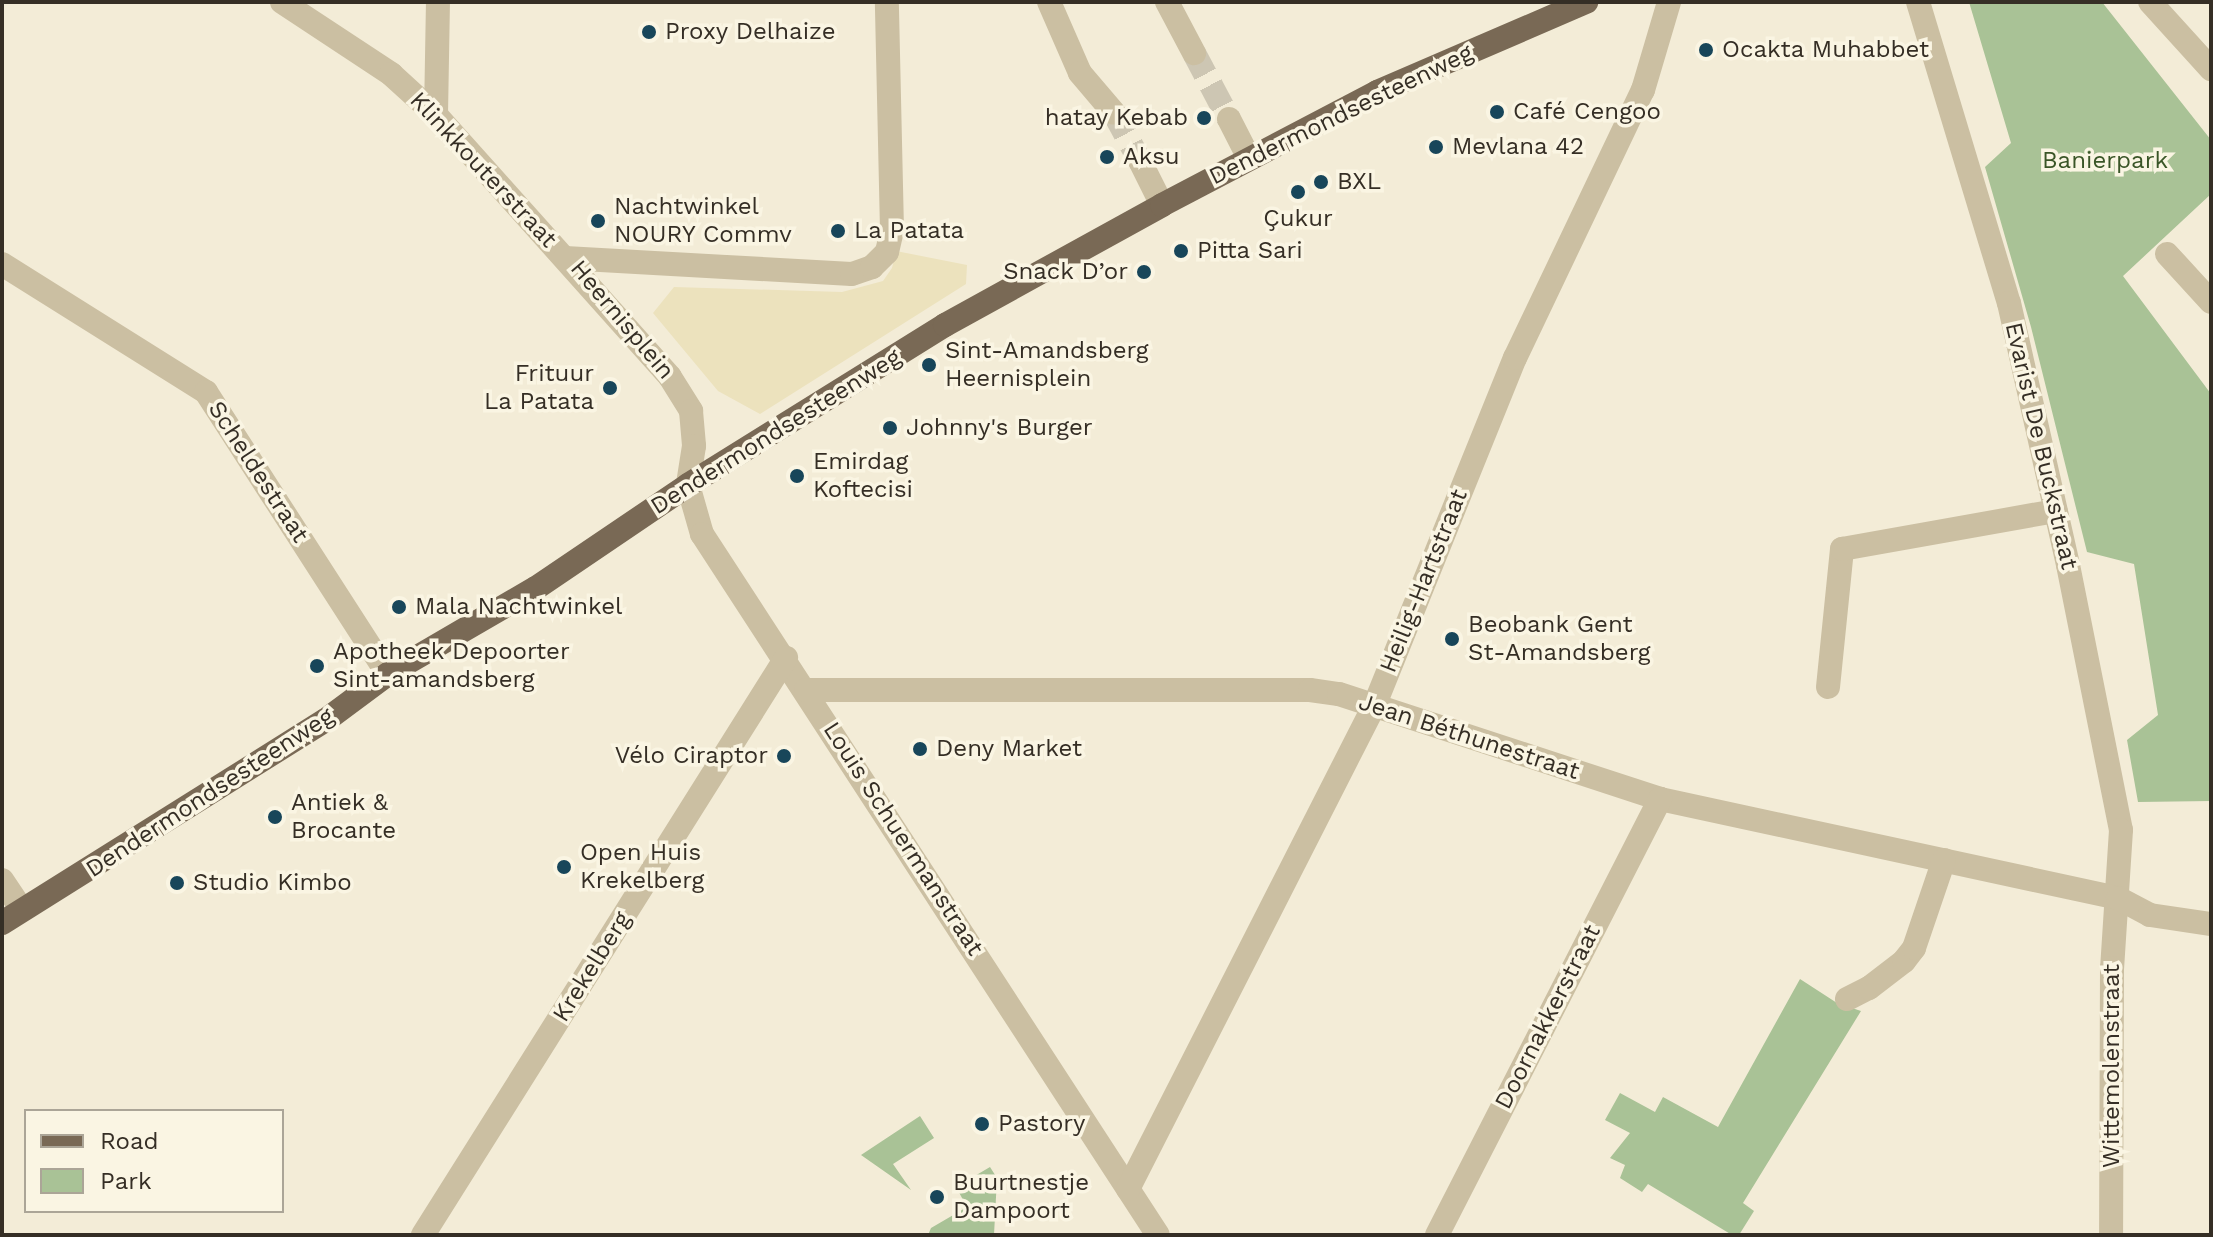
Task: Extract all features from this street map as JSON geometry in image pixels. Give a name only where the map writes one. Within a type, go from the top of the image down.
[{"type":"main road","name":"Dendermondsesteenweg","points":[[12,917],[326,720],[388,674],[536,588],[688,485],[945,325],[1249,158],[1377,92],[1586,2]]},
{"type":"street","name":"Klinkkouterstraat","points":[[282,2],[391,74],[436,115],[565,258]]},
{"type":"street","points":[[436,115],[438,2]]},
{"type":"street","name":"Heernisplein","points":[[565,258],[852,274],[872,267],[887,252],[892,230],[887,2]]},
{"type":"street","points":[[1049,2],[1080,73],[1114,113]]},
{"type":"street","points":[[1167,2],[1194,53]]},
{"type":"street","name":"Heilig-Hartstraat","points":[[1128,1189],[1375,704],[1515,358],[1643,90],[1669,2]]},
{"type":"street","name":"Evarist De Buckstraat","points":[[1918,2],[2009,303],[2056,511],[2121,830],[2118,898]]},
{"type":"street","points":[[2150,2],[2211,69]]},
{"type":"street","points":[[1229,119],[1249,158]]},
{"type":"street","points":[[1141,163],[1162,205]]},
{"type":"street","points":[[2167,254],[2211,302]]},
{"type":"street","name":"Heernisplein","points":[[565,258],[670,377],[691,411],[694,446],[688,485]]},
{"type":"street","name":"Scheldestraat","points":[[2,264],[206,392],[388,674]]},
{"type":"street","name":"Louis Schuermanstraat","points":[[688,485],[702,534],[786,658],[1158,1235]]},
{"type":"street","points":[[1828,687],[1842,549],[2056,511]]},
{"type":"street","name":"Krekelberg","points":[[423,1235],[786,658]]},
{"type":"street","name":"Jean Béthunestraat","points":[[806,690],[1310,690],[1375,704],[1419,722],[1660,799],[2118,898],[2150,915],[2211,924]]},
{"type":"street","name":"Doornakkerstraat","points":[[1437,1235],[1660,799]]},
{"type":"street","points":[[1847,999],[1881,979],[1904,961],[1914,948],[1944,860]]},
{"type":"street","points":[[2,880],[12,917]]},
{"type":"street","name":"Wittemolenstraat","points":[[2111,1235],[2112,968],[2118,898]]},
{"type":"green space","name":"Banierpark","points":[[1969,2],[2102,2],[2211,140],[2211,194],[2123,276],[2211,394],[2211,801],[2138,802],[2127,740],[2158,715],[2134,564],[2087,552],[2031,327],[1985,167],[2011,143]]},
{"type":"green space","points":[[1800,979],[1837,1003],[1861,1011],[1743,1203],[1754,1211],[1739,1235],[1732,1235],[1648,1184],[1642,1192],[1620,1178],[1625,1165],[1610,1158],[1630,1133],[1605,1120],[1620,1093],[1655,1112],[1663,1097],[1718,1127]]},
{"type":"green space","points":[[920,1116],[934,1138],[893,1164],[911,1190],[861,1155]]},
{"type":"green space","points":[[990,1167],[997,1178],[994,1235],[928,1235],[931,1228],[967,1207],[956,1187]]},
{"type":"shaded area","points":[[896,251],[967,265],[966,284],[760,414],[718,391],[653,313],[674,287],[842,292],[883,281],[892,268]]},
{"type":"tunnel","points":[[1194,53],[1229,119]]},
{"type":"tunnel","points":[[1114,113],[1141,163]]},
{"type":"place","name":"Proxy Delhaize","points":[[649,32]]},
{"type":"place","name":"Ocakta Muhabbet","points":[[1706,50]]},
{"type":"place","name":"Café Cengoo","points":[[1497,112]]},
{"type":"place","name":"hatay Kebab","points":[[1204,118]]},
{"type":"place","name":"Mevlana 42","points":[[1436,147]]},
{"type":"place","name":"Aksu","points":[[1107,157]]},
{"type":"place","name":"BXL","points":[[1321,182]]},
{"type":"place","name":"Çukur","points":[[1298,192]]},
{"type":"place","name":"Nachtwinkel NOURY Commv","points":[[598,221]]},
{"type":"place","name":"La Patata","points":[[838,231]]},
{"type":"place","name":"Pitta Sari","points":[[1181,251]]},
{"type":"place","name":"Snack D’or","points":[[1144,272]]},
{"type":"place","name":"Sint-Amandsberg Heernisplein","points":[[929,365]]},
{"type":"place","name":"Frituur La Patata","points":[[610,388]]},
{"type":"place","name":"Johnny's Burger","points":[[890,428]]},
{"type":"place","name":"Emirdag Koftecisi","points":[[797,476]]},
{"type":"place","name":"Mala Nachtwinkel","points":[[399,607]]},
{"type":"place","name":"Beobank Gent St-Amandsberg","points":[[1452,639]]},
{"type":"place","name":"Apotheek Depoorter Sint-amandsberg","points":[[317,666]]},
{"type":"place","name":"Deny Market","points":[[920,749]]},
{"type":"place","name":"Vélo Ciraptor","points":[[784,756]]},
{"type":"place","name":"Antiek & Brocante","points":[[275,817]]},
{"type":"place","name":"Open Huis Krekelberg","points":[[564,867]]},
{"type":"place","name":"Studio Kimbo","points":[[177,883]]},
{"type":"place","name":"Pastory","points":[[982,1124]]},
{"type":"place","name":"Buurtnestje Dampoort","points":[[937,1197]]}]
